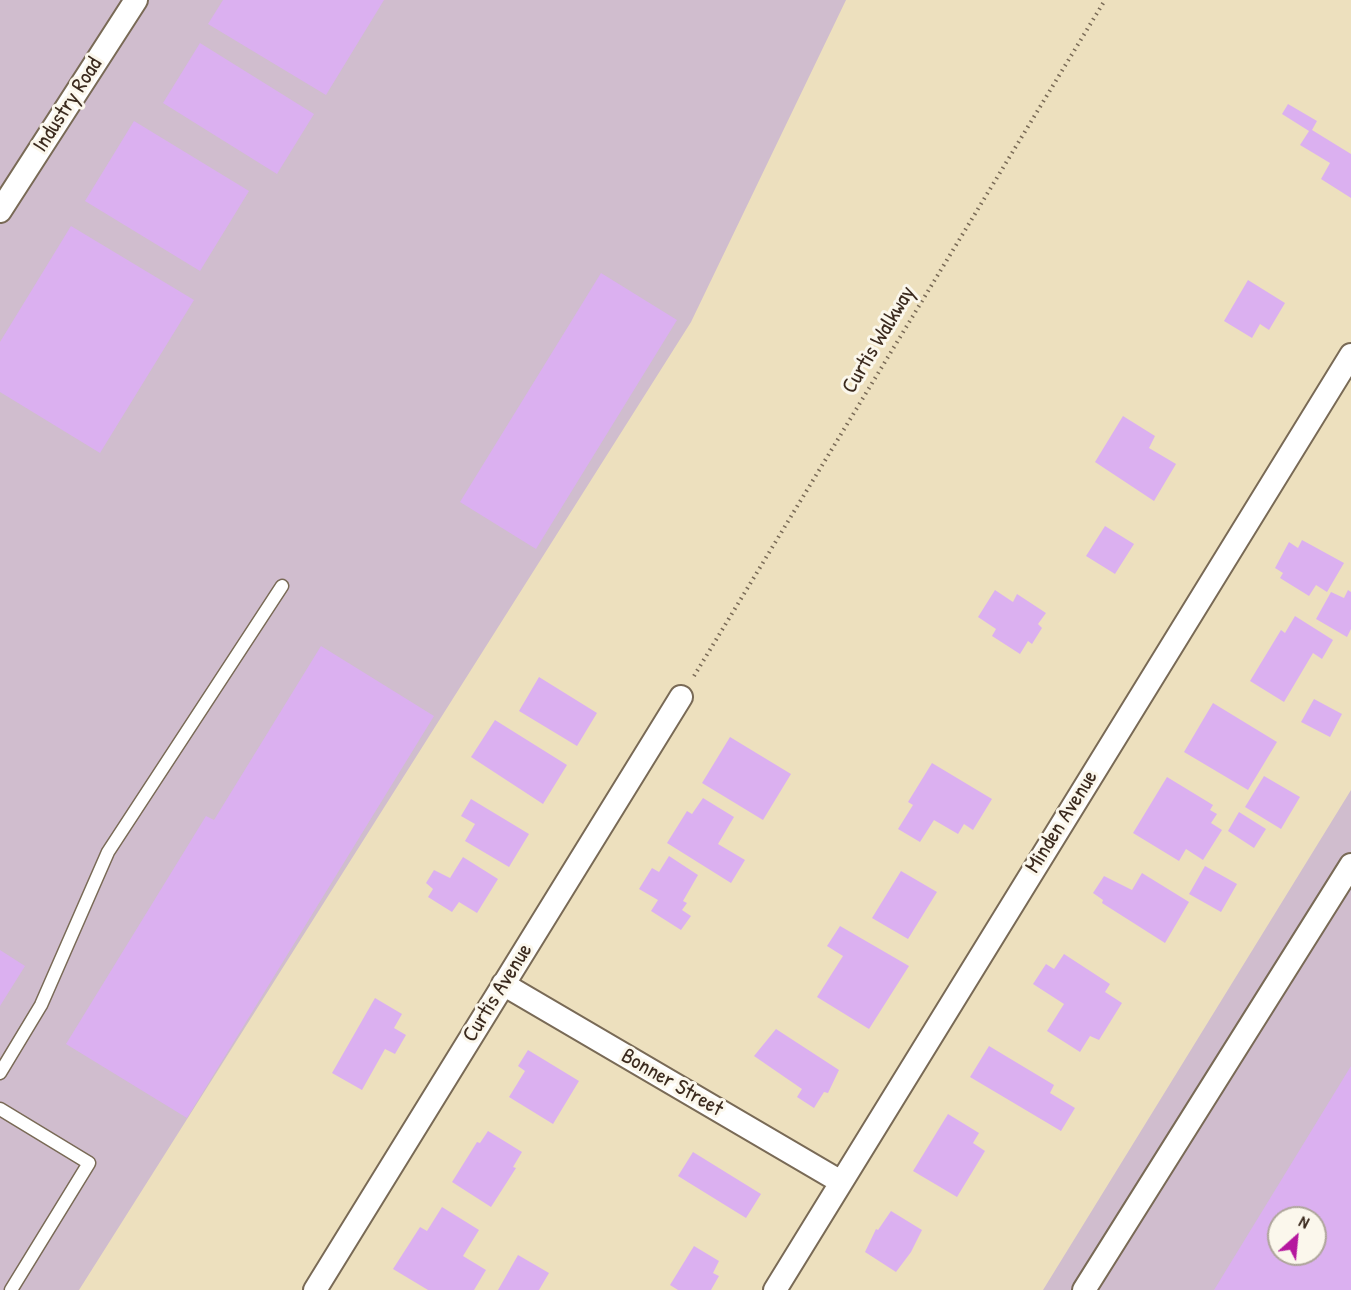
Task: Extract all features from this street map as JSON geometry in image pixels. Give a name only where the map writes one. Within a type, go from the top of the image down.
[{"type":"street","name":"Industry Road","points":[[0,211],[136,0]]},
{"type":"street","name":"Minden Avenue","points":[[775,1290],[1351,355]]},
{"type":"street","name":"Curtis Avenue","points":[[315,1290],[681,697]]},
{"type":"street","points":[[1084,1290],[1351,865]]},
{"type":"street","name":"Bonner Street","points":[[503,984],[841,1182]]},
{"type":"lane","points":[[0,1073],[41,1005],[108,852],[282,585]]},
{"type":"lane","points":[[0,1108],[89,1163],[11,1290]]},
{"type":"path","name":"Curtis Walkway","points":[[681,697],[1105,0]]},
{"type":"shaded area","points":[[0,0],[846,0],[691,322],[79,1290],[0,1290]]},
{"type":"shaded area","points":[[1351,790],[1351,1290],[1043,1290]]},
{"type":"building","points":[[223,0],[384,0],[326,95],[208,24]]},
{"type":"building","points":[[200,43],[314,114],[277,174],[163,103]]},
{"type":"building","points":[[1288,104],[1317,121],[1312,130],[1351,154],[1351,198],[1321,179],[1330,163],[1300,145],[1309,131],[1282,114]]},
{"type":"building","points":[[134,121],[249,191],[200,271],[85,201]]},
{"type":"building","points":[[71,226],[194,300],[100,453],[0,392],[0,342]]},
{"type":"building","points":[[601,273],[677,320],[536,549],[460,502]]},
{"type":"building","points":[[1248,280],[1285,303],[1269,330],[1260,324],[1252,338],[1224,321]]},
{"type":"building","points":[[1123,416],[1155,436],[1149,448],[1176,464],[1154,501],[1095,462]]},
{"type":"building","points":[[1105,526],[1134,544],[1115,574],[1086,556]]},
{"type":"building","points":[[1302,540],[1344,563],[1327,592],[1316,585],[1309,596],[1280,578],[1283,573],[1275,568],[1289,542],[1298,548]]},
{"type":"building","points":[[995,590],[1013,602],[1017,594],[1046,613],[1038,624],[1042,628],[1032,644],[1028,641],[1020,654],[992,636],[996,629],[978,617]]},
{"type":"building","points":[[1348,590],[1351,592],[1351,629],[1347,637],[1316,619],[1331,592],[1344,598]]},
{"type":"building","points":[[1295,616],[1333,640],[1322,659],[1313,653],[1284,702],[1250,681],[1281,630],[1285,633]]},
{"type":"building","points":[[321,646],[434,716],[187,1118],[66,1044],[206,816],[214,820]]},
{"type":"building","points":[[539,677],[597,713],[577,746],[519,711]]},
{"type":"building","points":[[1314,699],[1342,714],[1330,737],[1301,722]]},
{"type":"building","points":[[1213,703],[1277,742],[1248,790],[1184,752]]},
{"type":"building","points":[[495,720],[567,765],[543,804],[471,757]]},
{"type":"building","points":[[730,737],[791,774],[763,820],[702,783]]},
{"type":"building","points":[[932,763],[992,799],[973,830],[964,824],[958,834],[934,820],[920,842],[898,829],[913,805],[908,802]]},
{"type":"building","points":[[1264,776],[1300,797],[1281,829],[1245,807]]},
{"type":"building","points":[[1167,777],[1213,805],[1210,810],[1217,814],[1211,823],[1222,830],[1203,860],[1186,849],[1179,861],[1133,833]]},
{"type":"building","points":[[703,798],[734,817],[718,844],[745,860],[731,883],[667,843],[687,811],[692,814]]},
{"type":"building","points":[[471,799],[529,834],[509,867],[465,841],[475,824],[461,816]]},
{"type":"building","points":[[1239,812],[1266,829],[1254,848],[1228,831]]},
{"type":"building","points":[[669,856],[698,875],[683,901],[687,903],[682,910],[691,916],[681,930],[651,911],[658,900],[639,889],[652,868],[659,872]]},
{"type":"building","points":[[463,857],[498,879],[477,913],[459,902],[452,912],[428,897],[433,889],[426,883],[434,870],[450,878]]},
{"type":"building","points":[[1205,866],[1237,884],[1221,912],[1189,894]]},
{"type":"building","points":[[901,871],[937,892],[908,939],[872,918]]},
{"type":"building","points":[[1142,873],[1189,902],[1165,943],[1102,903],[1103,900],[1093,893],[1104,876],[1132,890]]},
{"type":"building","points":[[840,926],[909,966],[869,1029],[817,997],[843,956],[827,946]]},
{"type":"building","points":[[0,950],[25,966],[0,1006]]},
{"type":"building","points":[[1064,954],[1110,984],[1105,992],[1122,1003],[1099,1040],[1090,1036],[1080,1052],[1047,1031],[1064,1004],[1033,984],[1046,964],[1054,969]]},
{"type":"building","points":[[375,998],[402,1014],[394,1028],[406,1035],[395,1054],[385,1049],[362,1090],[332,1073]]},
{"type":"building","points":[[776,1029],[839,1070],[828,1093],[824,1092],[814,1108],[797,1097],[802,1089],[754,1056]]},
{"type":"building","points":[[989,1046],[1054,1085],[1050,1093],[1075,1108],[1061,1131],[970,1077]]},
{"type":"building","points":[[528,1050],[579,1081],[553,1124],[509,1097],[525,1071],[518,1066]]},
{"type":"building","points":[[1351,1066],[1351,1290],[1214,1290]]},
{"type":"building","points":[[948,1114],[979,1133],[973,1143],[985,1151],[957,1197],[913,1171]]},
{"type":"building","points":[[488,1131],[522,1152],[513,1167],[516,1168],[491,1207],[452,1182],[477,1142],[480,1143]]},
{"type":"building","points":[[693,1152],[761,1194],[746,1218],[678,1176]]},
{"type":"building","points":[[442,1207],[479,1230],[463,1256],[486,1270],[474,1290],[428,1290],[393,1269],[420,1227],[427,1231]]},
{"type":"building","points":[[891,1211],[922,1230],[911,1252],[896,1272],[865,1252],[876,1229],[878,1230]]},
{"type":"building","points":[[694,1246],[719,1261],[713,1273],[719,1276],[711,1290],[678,1290],[670,1285]]},
{"type":"building","points":[[518,1255],[549,1273],[539,1290],[498,1290]]}]
